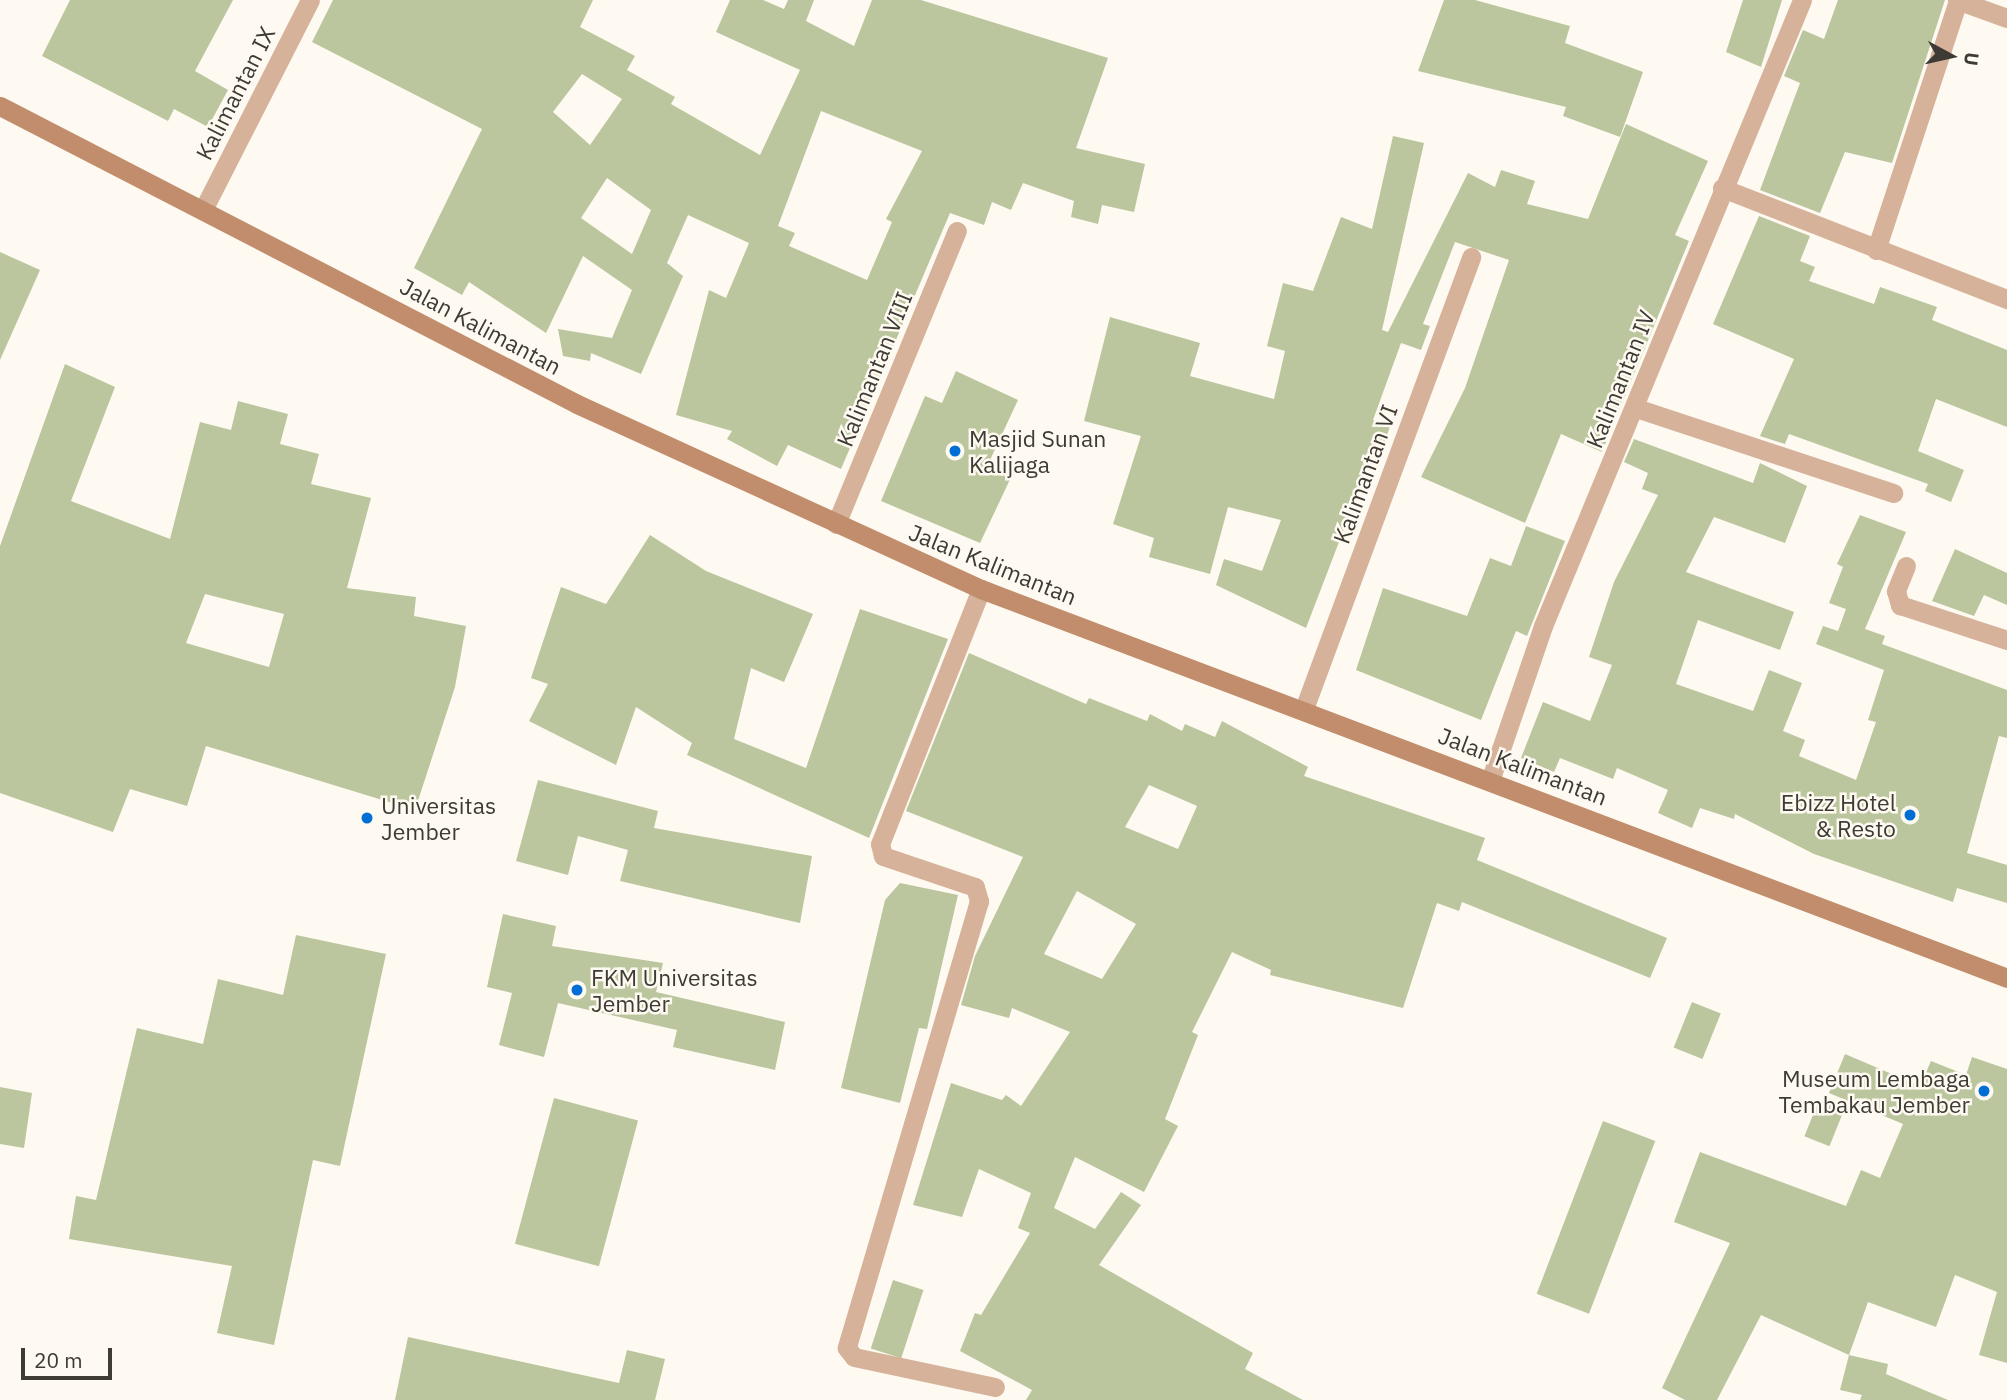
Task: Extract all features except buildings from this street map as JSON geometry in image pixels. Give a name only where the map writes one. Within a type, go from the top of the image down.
[{"type":"main road","name":"Jalan Kalimantan","points":[[0,106],[204,208],[577,404],[981,589],[1491,778],[2007,978]]},
{"type":"street","name":"Kalimantan IX","points":[[204,208],[310,0]]},
{"type":"street","name":"Kalimantan IV","points":[[1491,778],[1543,626],[1636,408],[1722,188],[1802,0]]},
{"type":"street","points":[[1876,250],[1958,0],[2007,18]]},
{"type":"street","points":[[1722,188],[2007,299]]},
{"type":"street","name":"Kalimantan VIII","points":[[836,524],[957,231]]},
{"type":"street","name":"Kalimantan VI","points":[[1304,709],[1471,257]]},
{"type":"street","points":[[1636,408],[1893,493]]},
{"type":"street","points":[[1906,566],[1896,593],[1900,606],[2007,639]]},
{"type":"street","points":[[981,589],[880,844],[883,856],[975,887],[979,901],[847,1344],[854,1357],[995,1387]]},
{"type":"place","name":"Masjid Sunan Kalijaga","points":[[955,451]]},
{"type":"place","name":"Ebizz Hotel & Resto","points":[[1910,815]]},
{"type":"place","name":"Universitas Jember","points":[[367,818]]},
{"type":"place","name":"FKM Universitas Jember","points":[[577,990]]},
{"type":"place","name":"Museum Lembaga Tembakau Jember","points":[[1984,1091]]}]
